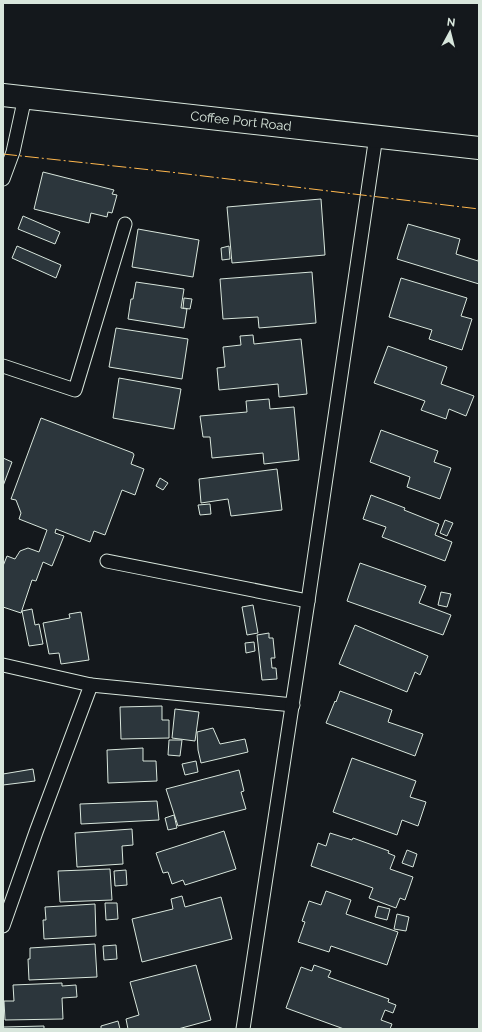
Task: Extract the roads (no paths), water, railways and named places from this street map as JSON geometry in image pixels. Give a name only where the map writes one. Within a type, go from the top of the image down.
[{"type":"street","name":"Coffee Port Road","points":[[3,95],[479,148]]},
{"type":"lane","points":[[3,179],[13,152],[25,97]]},
{"type":"lane","points":[[244,1029],[376,136]]},
{"type":"lane","points":[[3,366],[75,390],[125,224]]},
{"type":"lane","points":[[107,561],[308,602]]},
{"type":"lane","points":[[3,665],[92,685],[293,705]]},
{"type":"lane","points":[[3,926],[36,832],[92,685]]}]
